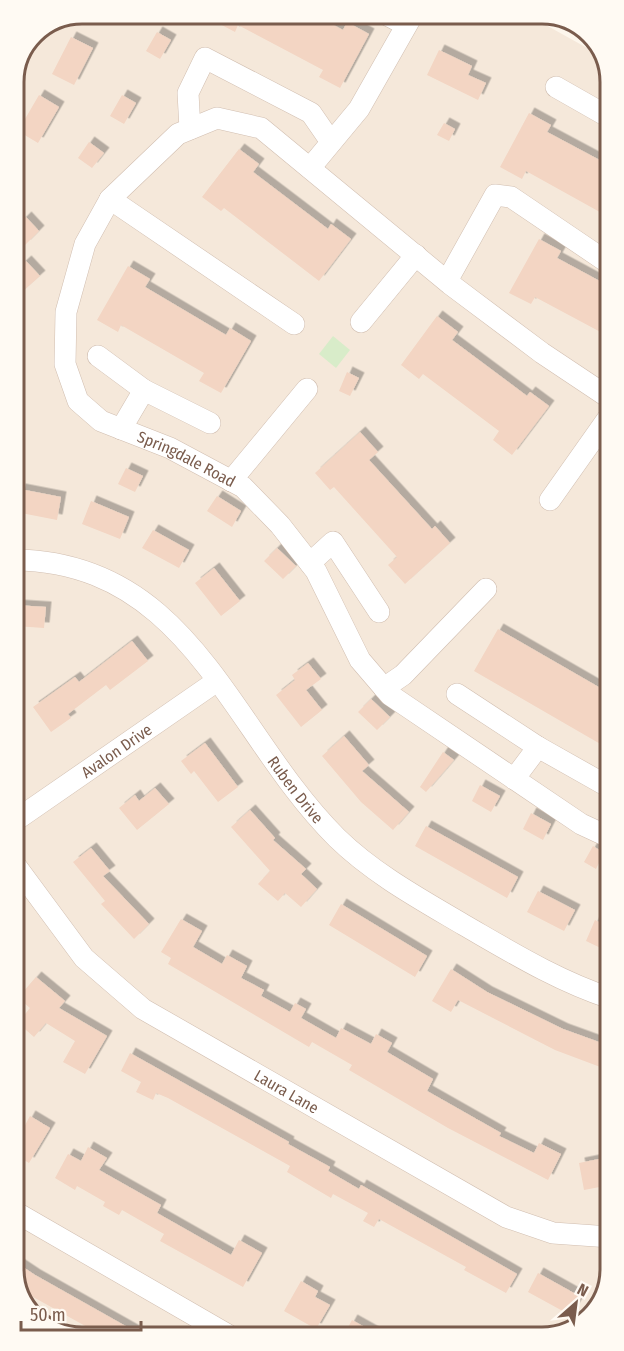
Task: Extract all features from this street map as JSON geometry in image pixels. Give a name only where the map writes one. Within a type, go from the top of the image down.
[{"type":"street","points":[[310,168],[359,109],[407,24]]},
{"type":"street","points":[[190,129],[188,93],[205,58],[311,113],[332,142]]},
{"type":"street","points":[[555,87],[600,112]]},
{"type":"street","name":"Springdale Road","points":[[600,392],[542,353],[447,281],[261,128],[217,118],[178,134],[110,199],[85,244],[66,312],[65,364],[78,401],[101,421],[170,448],[243,487],[280,525],[310,563],[360,660],[390,695],[581,824],[600,833]]},
{"type":"street","points":[[447,281],[495,195],[511,197],[600,257]]},
{"type":"street","points":[[110,199],[294,324]]},
{"type":"street","points":[[361,322],[416,255]]},
{"type":"street","points":[[98,356],[144,390],[210,423]]},
{"type":"street","points":[[231,482],[307,389]]},
{"type":"street","points":[[121,429],[144,390]]},
{"type":"street","points":[[550,500],[600,429]]},
{"type":"street","points":[[310,563],[333,542],[379,612]]},
{"type":"street","name":"Ruben Drive","points":[[24,561],[47,562],[81,570],[136,596],[162,615],[187,640],[289,784],[339,839],[366,863],[402,888],[556,977],[600,994]]},
{"type":"street","points":[[384,688],[403,675],[486,590]]},
{"type":"street","name":"Avalon Drive","points":[[24,814],[217,681]]},
{"type":"street","points":[[457,694],[538,747],[600,782]]},
{"type":"street","points":[[514,779],[538,747]]},
{"type":"street","name":"Laura Lane","points":[[24,877],[84,958],[143,1008],[506,1217],[553,1233],[600,1236]]},
{"type":"street","points":[[24,1217],[214,1327]]},
{"type":"shaded area","points":[[74,24],[544,24],[590,49],[600,74],[600,1277],[594,1295],[586,1307],[571,1319],[554,1326],[542,1327],[78,1327],[60,1323],[41,1310],[30,1295],[24,1277],[24,78],[30,56],[44,38],[63,27]]},
{"type":"green space","points":[[333,336],[350,350],[336,368],[319,354]]},
{"type":"building","points":[[220,24],[332,24],[343,30],[346,24],[351,24],[369,34],[340,88],[319,77],[323,70],[238,25],[235,32]]},
{"type":"building","points":[[157,32],[171,40],[160,59],[146,51]]},
{"type":"building","points":[[71,37],[93,48],[74,85],[52,74]]},
{"type":"building","points":[[439,50],[472,66],[468,75],[486,83],[478,100],[427,75]]},
{"type":"building","points":[[39,95],[59,107],[38,143],[24,135],[24,121]]},
{"type":"building","points":[[122,95],[136,103],[124,124],[110,116]]},
{"type":"building","points":[[529,113],[551,125],[547,132],[600,160],[600,212],[526,171],[522,179],[500,167]]},
{"type":"building","points":[[444,123],[455,129],[449,141],[437,135]]},
{"type":"building","points":[[89,142],[104,153],[92,168],[78,158]]},
{"type":"building","points":[[239,149],[259,164],[253,172],[328,229],[331,224],[351,239],[319,281],[224,208],[221,211],[202,197]]},
{"type":"building","points":[[26,217],[39,231],[25,245],[24,244],[24,219]]},
{"type":"building","points":[[539,239],[561,251],[557,258],[600,281],[600,332],[535,297],[531,304],[509,293]]},
{"type":"building","points":[[26,261],[40,276],[24,290],[24,263]]},
{"type":"building","points":[[128,266],[150,279],[145,287],[226,335],[230,328],[251,341],[221,393],[199,381],[204,373],[121,325],[118,332],[97,320]]},
{"type":"building","points":[[437,316],[458,332],[452,340],[527,396],[530,392],[549,406],[512,455],[493,440],[499,431],[423,374],[419,379],[401,365]]},
{"type":"building","points":[[347,372],[359,378],[350,396],[339,391]]},
{"type":"building","points":[[360,432],[378,452],[369,460],[432,529],[435,526],[450,543],[405,584],[388,565],[397,557],[334,487],[330,490],[315,473]]},
{"type":"building","points":[[126,468],[143,476],[135,492],[118,484]]},
{"type":"building","points":[[24,490],[61,497],[57,520],[24,514]]},
{"type":"building","points":[[217,496],[241,511],[232,527],[207,511]]},
{"type":"building","points":[[91,501],[129,517],[120,539],[82,524]]},
{"type":"building","points":[[153,530],[189,550],[179,568],[142,548]]},
{"type":"building","points":[[277,548],[296,566],[283,579],[264,561]]},
{"type":"building","points":[[214,568],[240,601],[221,616],[195,583]]},
{"type":"building","points":[[24,606],[46,607],[44,628],[24,627]]},
{"type":"building","points":[[498,629],[600,688],[600,744],[474,671]]},
{"type":"building","points":[[132,641],[148,661],[110,690],[106,685],[68,714],[71,718],[51,732],[33,707],[75,677],[79,682]]},
{"type":"building","points":[[308,663],[321,679],[306,690],[322,710],[301,727],[276,695],[295,680],[292,675]]},
{"type":"building","points":[[371,699],[390,717],[377,730],[358,712]]},
{"type":"building","points":[[344,736],[369,765],[362,771],[409,812],[393,830],[361,802],[322,756]]},
{"type":"building","points":[[205,743],[238,787],[218,802],[194,771],[191,774],[181,761]]},
{"type":"building","points":[[443,752],[454,760],[426,792],[420,787]]},
{"type":"building","points":[[480,785],[500,796],[491,812],[472,801]]},
{"type":"building","points":[[155,788],[169,804],[137,830],[119,808],[135,795],[139,801]]},
{"type":"building","points":[[250,810],[275,838],[273,840],[306,869],[301,874],[317,889],[301,907],[285,893],[278,901],[258,884],[270,871],[231,827]]},
{"type":"building","points":[[531,813],[551,824],[543,840],[523,829]]},
{"type":"building","points":[[426,826],[518,877],[507,898],[415,846]]},
{"type":"building","points":[[593,846],[600,850],[600,861],[596,869],[584,862]]},
{"type":"building","points":[[91,848],[110,871],[103,876],[149,924],[134,939],[101,904],[105,901],[73,862]]},
{"type":"building","points":[[538,891],[575,910],[564,931],[527,912]]},
{"type":"building","points":[[341,904],[427,956],[415,977],[329,925]]},
{"type":"building","points":[[181,919],[202,931],[193,947],[222,964],[227,955],[247,966],[241,978],[264,990],[261,996],[290,1012],[295,1003],[306,1009],[301,1018],[336,1038],[341,1028],[371,1044],[376,1034],[392,1043],[387,1052],[433,1079],[427,1091],[501,1133],[499,1136],[534,1153],[539,1143],[561,1154],[548,1180],[448,1128],[349,1070],[352,1065],[312,1042],[309,1047],[168,964],[171,958],[161,952]]},
{"type":"building","points":[[595,920],[600,922],[600,948],[586,941]]},
{"type":"building","points":[[451,969],[487,992],[563,1029],[600,1042],[600,1067],[555,1050],[458,1000],[451,1012],[432,1001]]},
{"type":"building","points":[[36,977],[65,1001],[59,1008],[107,1036],[85,1074],[63,1062],[75,1041],[46,1023],[34,1037],[24,1028],[24,1016],[30,1008],[24,1003],[24,991]]},
{"type":"building","points":[[130,1053],[289,1142],[288,1144],[330,1167],[328,1171],[359,1189],[361,1185],[517,1274],[506,1293],[464,1270],[466,1267],[379,1219],[374,1227],[363,1221],[368,1213],[333,1194],[331,1198],[287,1172],[290,1166],[168,1098],[156,1093],[153,1100],[136,1092],[141,1082],[121,1071]]},
{"type":"building","points":[[30,1116],[50,1128],[29,1163],[24,1160],[24,1127]]},
{"type":"building","points":[[88,1147],[107,1158],[99,1170],[161,1205],[157,1213],[231,1255],[239,1240],[262,1253],[243,1287],[160,1241],[164,1234],[122,1210],[119,1215],[103,1206],[105,1202],[77,1186],[75,1190],[55,1178],[68,1154],[81,1161]]},
{"type":"building","points":[[600,1159],[600,1187],[584,1190],[579,1163]]},
{"type":"building","points":[[24,1268],[127,1327],[87,1327],[30,1295],[24,1277]]},
{"type":"building","points":[[538,1273],[581,1297],[570,1315],[528,1292]]},
{"type":"building","points":[[301,1281],[318,1291],[315,1297],[330,1305],[317,1327],[312,1327],[284,1311]]},
{"type":"building","points":[[352,1320],[365,1327],[348,1327]]}]
